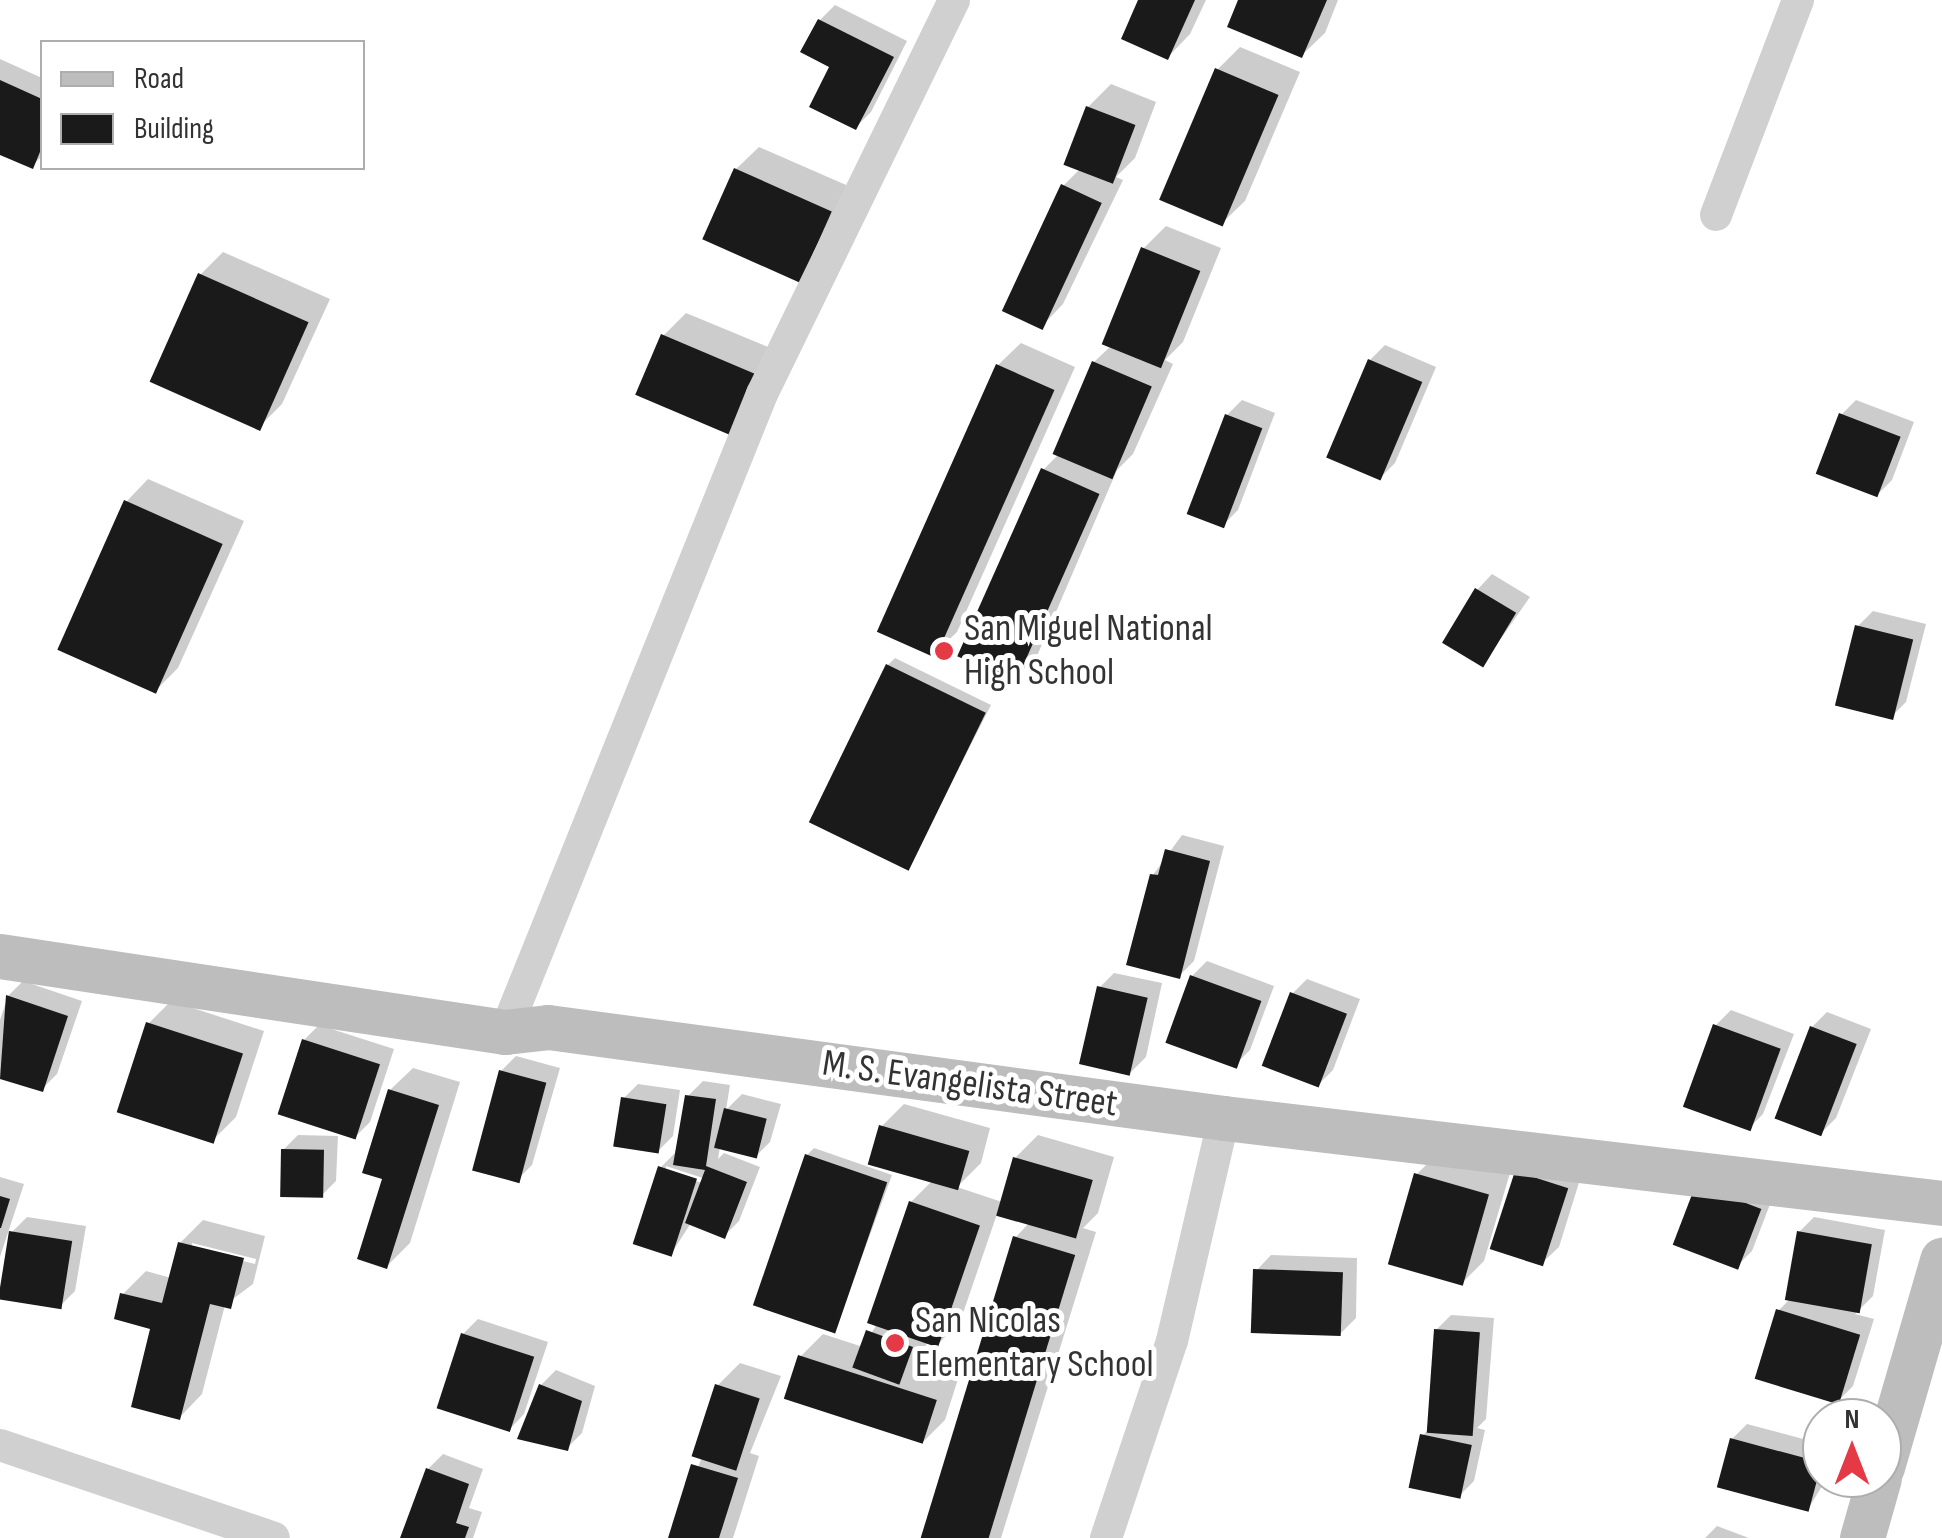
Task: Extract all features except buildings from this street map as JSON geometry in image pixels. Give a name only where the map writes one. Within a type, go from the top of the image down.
[{"type":"street","points":[[505,1032],[762,394],[954,0]]},
{"type":"street","points":[[1716,215],[1798,0]]},
{"type":"street","name":"M. S. Evangelista Street","points":[[0,956],[505,1032],[548,1027],[1224,1118],[1942,1203]]},
{"type":"street","points":[[1106,1538],[1172,1341],[1224,1118]]},
{"type":"street","points":[[1902,1399],[1942,1260]]},
{"type":"street","points":[[0,1445],[274,1538]]},
{"type":"street","points":[[1862,1538],[1873,1498]]},
{"type":"place","name":"San Miguel National High School","points":[[944,651]]},
{"type":"place","name":"San Nicolas Elementary School","points":[[895,1343]]}]
